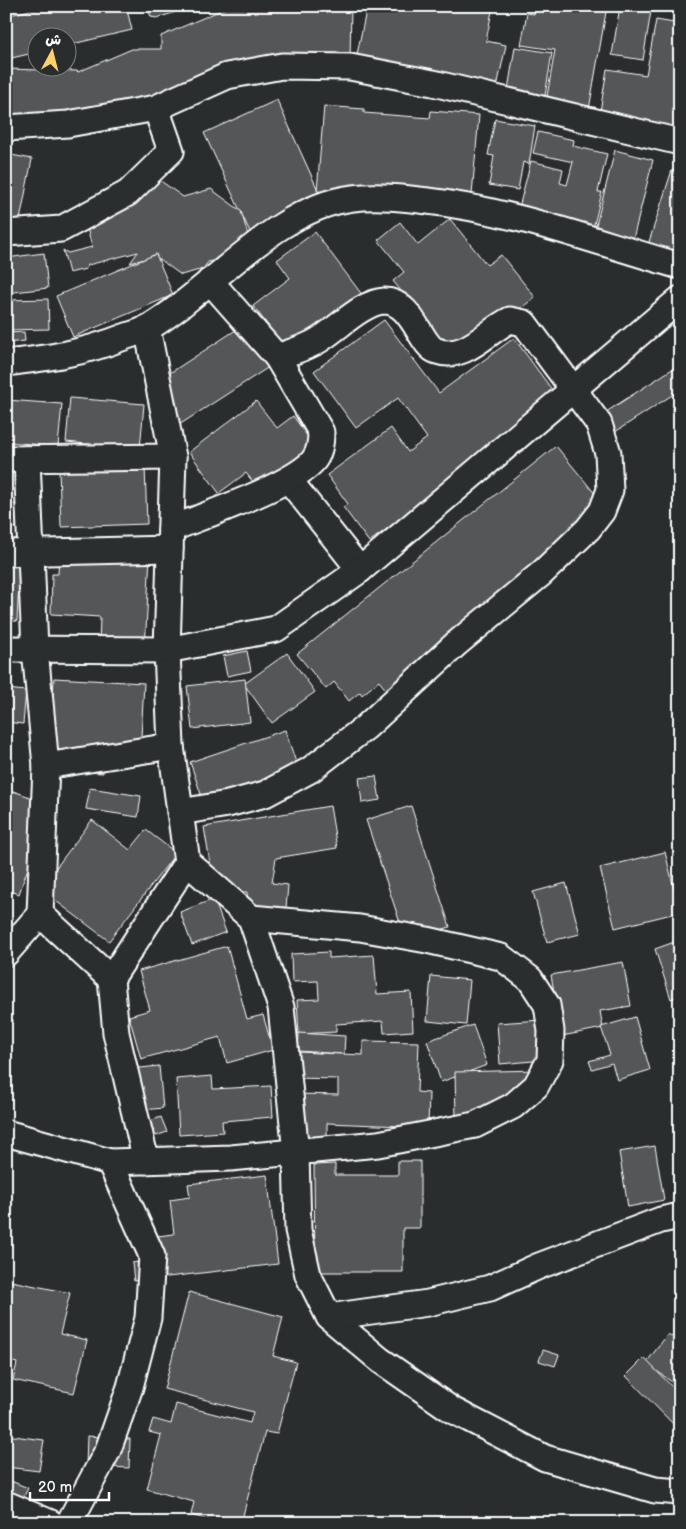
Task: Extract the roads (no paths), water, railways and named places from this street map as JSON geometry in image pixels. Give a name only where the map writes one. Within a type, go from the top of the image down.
[{"type":"street","points":[[6,128],[68,124],[156,108],[226,76],[282,66],[350,67],[433,83],[680,142]]},
{"type":"street","points":[[6,233],[61,229],[128,193],[171,151],[156,108]]},
{"type":"street","points":[[6,363],[58,357],[101,346],[147,328],[210,281],[233,261],[306,212],[352,198],[394,196],[458,204],[559,228],[680,266]]},
{"type":"street","points":[[6,553],[31,553],[170,539],[289,480],[313,461],[321,444],[321,432],[277,357],[210,281]]},
{"type":"street","points":[[6,649],[167,650],[276,629],[360,570],[680,299]]},
{"type":"street","points":[[180,812],[228,804],[265,794],[310,770],[366,727],[456,644],[542,573],[588,529],[602,511],[610,490],[608,453],[599,424],[575,389],[524,324],[510,320],[497,326],[466,350],[444,353],[434,350],[401,306],[384,301],[368,305],[318,341],[277,357]]},
{"type":"street","points":[[146,1161],[116,1033],[111,979],[186,862],[171,746],[167,650],[173,457],[147,328]]},
{"type":"street","points":[[6,953],[40,914],[46,766],[35,649],[31,553],[16,459],[173,457]]},
{"type":"street","points":[[289,480],[360,570]]},
{"type":"street","points":[[46,766],[171,746]]},
{"type":"street","points":[[186,862],[251,918],[281,1007],[296,1153],[298,1230],[308,1275],[328,1318],[380,1360],[452,1410],[545,1458],[655,1490],[680,1492]]},
{"type":"street","points":[[40,914],[111,979]]},
{"type":"street","points":[[6,1132],[110,1162],[296,1153],[378,1144],[475,1125],[513,1106],[536,1086],[550,1060],[551,1031],[547,1005],[530,979],[501,957],[427,940],[360,928],[251,918]]},
{"type":"street","points":[[68,1523],[108,1450],[130,1387],[148,1318],[152,1256],[110,1162]]},
{"type":"street","points":[[328,1318],[428,1303],[490,1288],[539,1266],[661,1220],[680,1216]]},
{"type":"street","points":[[6,1504],[51,1523]]}]
